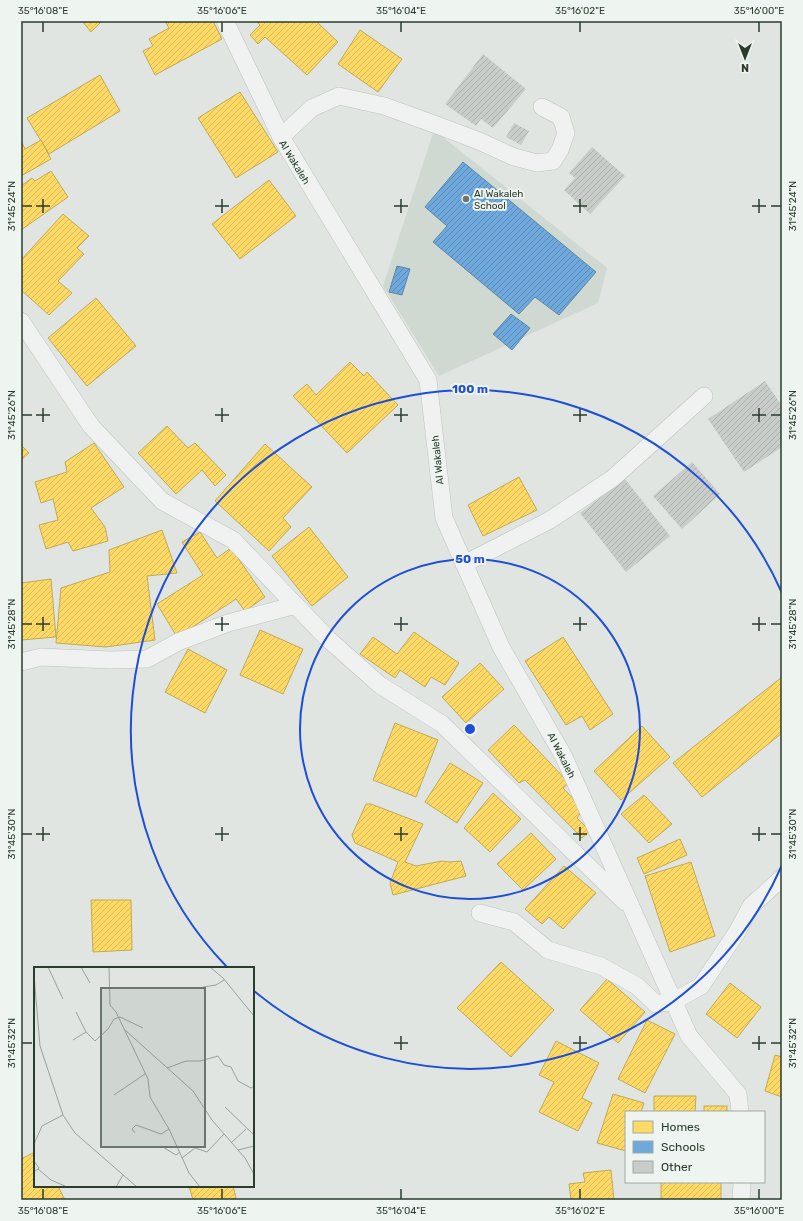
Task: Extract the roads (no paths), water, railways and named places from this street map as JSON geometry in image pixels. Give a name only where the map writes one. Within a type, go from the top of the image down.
[{"type":"street","name":"Al Wakaleh","points":[[225,21],[280,137],[428,380],[444,518],[501,647],[564,756],[689,1036],[738,1094],[740,1111]]},
{"type":"street","points":[[280,137],[312,108],[340,96],[384,106],[479,141],[514,157],[537,163],[553,160],[560,150],[566,133],[561,117],[542,107]]},
{"type":"street","points":[[21,321],[91,426],[162,501],[233,540],[328,638],[380,685],[442,724],[632,910]]},
{"type":"street","points":[[464,564],[550,520],[613,478],[704,396]]},
{"type":"street","points":[[21,662],[41,657],[110,660],[147,658],[178,642],[228,623],[296,605]]},
{"type":"street","points":[[480,913],[514,922],[548,950],[601,966],[637,986],[656,1004],[674,1001],[701,986],[737,932],[751,906],[782,878]]},
{"type":"street","points":[[741,1200],[742,1183]]},
{"type":"place","name":"Al Wakaleh School","points":[[466,199]]}]
